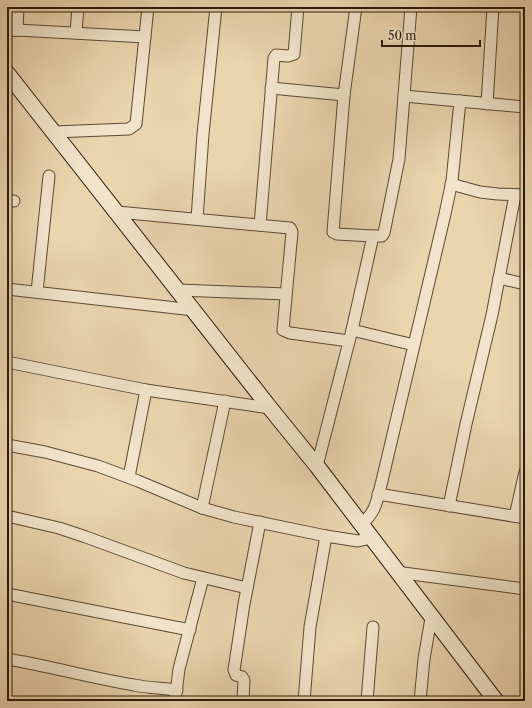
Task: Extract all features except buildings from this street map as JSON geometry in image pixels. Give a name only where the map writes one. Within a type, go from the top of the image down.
[{"type":"street","points":[[18,7],[12,31],[144,37]]},
{"type":"street","points":[[76,33],[78,7]]},
{"type":"street","points":[[54,132],[129,129],[133,127],[138,120],[144,37],[148,7]]},
{"type":"street","points":[[197,219],[203,134],[216,7]]},
{"type":"street","points":[[260,225],[274,56],[292,56],[295,52],[298,7]]},
{"type":"street","points":[[356,7],[344,95],[333,232],[337,234],[373,236],[382,236],[384,233],[399,159],[411,7]]},
{"type":"street","points":[[487,104],[493,7]]},
{"type":"street","points":[[7,72],[317,466],[431,618],[496,701]]},
{"type":"street","points":[[271,88],[344,95]]},
{"type":"street","points":[[404,96],[525,107]]},
{"type":"street","points":[[361,525],[374,510],[414,345],[451,184],[460,101]]},
{"type":"street","points":[[37,292],[50,176]]},
{"type":"street","points":[[449,506],[499,278],[520,195],[480,192],[451,184]]},
{"type":"street","points":[[117,212],[288,227],[291,230],[283,327],[286,332],[349,341]]},
{"type":"street","points":[[317,466],[352,330],[373,236]]},
{"type":"street","points":[[499,278],[525,284]]},
{"type":"street","points":[[7,289],[194,310]]},
{"type":"street","points":[[178,290],[286,294]]},
{"type":"street","points":[[352,330],[414,345]]},
{"type":"street","points":[[7,362],[146,390],[270,408]]},
{"type":"street","points":[[129,478],[146,390]]},
{"type":"street","points":[[202,508],[226,401]]},
{"type":"street","points":[[7,445],[75,460],[129,478],[202,508],[234,517],[358,541],[371,538]]},
{"type":"street","points":[[378,494],[520,517],[525,472]]},
{"type":"street","points":[[7,516],[59,528],[184,573],[247,588]]},
{"type":"street","points":[[243,701],[244,680],[242,677],[236,675],[234,670],[247,588],[260,522]]},
{"type":"street","points":[[304,701],[310,627],[326,536]]},
{"type":"street","points":[[396,572],[525,589]]},
{"type":"street","points":[[7,659],[49,666],[86,676],[176,695],[180,669],[203,578]]},
{"type":"street","points":[[7,594],[190,630]]},
{"type":"street","points":[[420,701],[424,659],[431,618]]},
{"type":"street","points":[[368,701],[373,627]]}]
